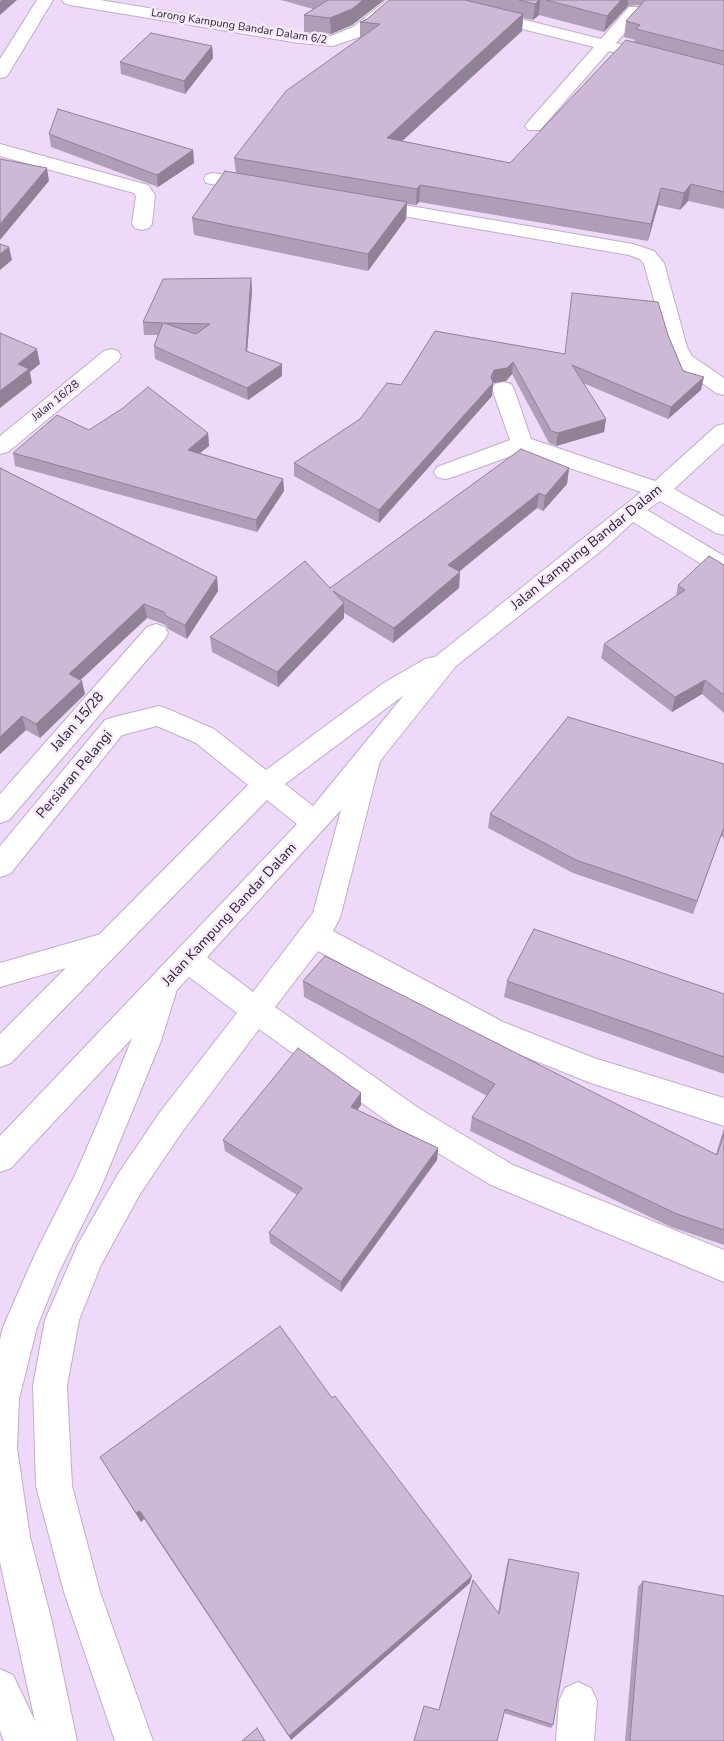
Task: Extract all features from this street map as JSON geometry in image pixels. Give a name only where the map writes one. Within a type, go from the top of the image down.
[{"type":"main road","points":[[0,73],[45,0]]},
{"type":"main road","name":"Lorong Kampung Bandar Dalam 6/2","points":[[70,0],[299,38],[333,41],[359,31],[398,0]]},
{"type":"main road","points":[[435,1],[724,76]]},
{"type":"main road","points":[[534,126],[635,11]]},
{"type":"main road","points":[[0,150],[141,189],[146,195],[142,224]]},
{"type":"main road","points":[[213,179],[271,189]]},
{"type":"main road","points":[[350,202],[633,250],[647,255],[654,263],[677,347],[684,360],[724,388]]},
{"type":"main road","name":"Jalan 16/28","points":[[0,447],[111,356]]},
{"type":"main road","points":[[503,389],[522,444]]},
{"type":"main road","name":"Jalan Kampung Bandar Dalam","points":[[0,1054],[266,784],[391,691],[447,660],[598,541],[631,511],[659,490],[724,431]]},
{"type":"main road","points":[[445,472],[522,444],[659,490],[724,527]]},
{"type":"main road","points":[[631,511],[724,567]]},
{"type":"main road","name":"Jalan 15/28","points":[[0,812],[156,633]]},
{"type":"main road","name":"Jalan Kampung Bandar Dalam","points":[[0,1158],[189,960],[315,823],[447,660]]},
{"type":"main road","name":"Persiaran Pelangi","points":[[0,866],[10,841],[114,727],[159,716],[205,736],[315,823]]},
{"type":"main road","points":[[134,1741],[82,1592],[54,1486],[50,1386],[62,1320],[89,1254],[129,1184],[172,1122],[326,918],[368,758]]},
{"type":"main road","points":[[313,934],[493,1032],[591,1070],[724,1112]]},
{"type":"main road","points":[[0,976],[108,944]]},
{"type":"main road","points":[[189,960],[215,981],[409,1119],[502,1174],[724,1266]]},
{"type":"main road","points":[[58,1741],[34,1622],[12,1537],[0,1449],[2,1398],[20,1327],[47,1263],[112,1127],[146,1041],[164,986]]},
{"type":"main road","points":[[0,1688],[24,1741]]},
{"type":"main road","points":[[575,1741],[578,1701]]},
{"type":"building","points":[[328,0],[363,0],[352,9],[330,18],[304,15]]},
{"type":"building","points":[[389,0],[465,0],[523,14],[387,138],[510,163],[626,40],[724,65],[724,192],[691,184],[684,193],[661,188],[651,224],[420,185],[417,189],[234,158],[286,91],[380,24],[360,22],[366,20]]},
{"type":"building","points":[[519,0],[539,0],[535,4]]},
{"type":"building","points":[[546,0],[621,0],[607,16]]},
{"type":"building","points":[[645,0],[724,0],[724,51],[636,29],[640,25],[626,21]]},
{"type":"building","points":[[151,33],[212,46],[184,81],[120,62]]},
{"type":"building","points":[[58,109],[193,150],[157,175],[49,134]]},
{"type":"building","points":[[0,159],[47,168],[0,224]]},
{"type":"building","points":[[225,171],[407,202],[368,254],[192,218]]},
{"type":"building","points":[[0,244],[9,247],[0,254]]},
{"type":"building","points":[[251,278],[246,351],[282,364],[247,388],[154,346],[163,323],[143,322],[163,279]],"holes":[[[164,323],[210,324],[196,334]]]},
{"type":"building","points":[[572,293],[658,302],[668,335],[683,371],[704,377],[671,407],[572,365],[606,419],[558,433],[551,431],[513,362],[507,368],[494,370],[491,377],[493,383],[379,510],[294,463],[360,419],[387,383],[401,385],[435,331],[565,354]]},
{"type":"building","points":[[0,333],[37,349],[18,364],[29,369],[0,391]]},
{"type":"building","points":[[148,387],[208,433],[188,450],[283,479],[256,520],[13,453],[57,415],[89,430],[123,408]]},
{"type":"building","points":[[521,449],[569,468],[545,496],[539,493],[448,565],[460,572],[394,628],[333,591],[344,603],[277,672],[210,637],[305,561],[330,588]]},
{"type":"building","points":[[0,468],[217,577],[185,625],[166,616],[164,612],[144,604],[69,674],[82,681],[36,724],[22,716],[0,737]]},
{"type":"building","points":[[709,556],[724,565],[724,695],[705,680],[675,697],[604,644],[685,590],[678,585]]},
{"type":"building","points":[[568,717],[724,764],[724,827],[697,901],[576,860],[490,814]]},
{"type":"building","points":[[534,929],[724,994],[724,1057],[507,981]]},
{"type":"building","points":[[325,956],[717,1155],[724,1134],[724,1230],[677,1214],[472,1117],[495,1084],[303,981]]},
{"type":"building","points":[[298,1048],[361,1093],[351,1107],[438,1148],[341,1282],[269,1233],[302,1188],[223,1140]]},
{"type":"building","points":[[280,1326],[332,1398],[335,1396],[472,1576],[289,1736],[140,1511],[136,1513],[100,1457]]},
{"type":"building","points":[[509,1559],[579,1573],[553,1725],[505,1709],[497,1741],[414,1741],[424,1706],[439,1710],[473,1580],[499,1614]]},
{"type":"building","points":[[643,1581],[724,1596],[724,1741],[630,1741]]},
{"type":"building","points":[[257,1728],[265,1741],[242,1741]]}]
